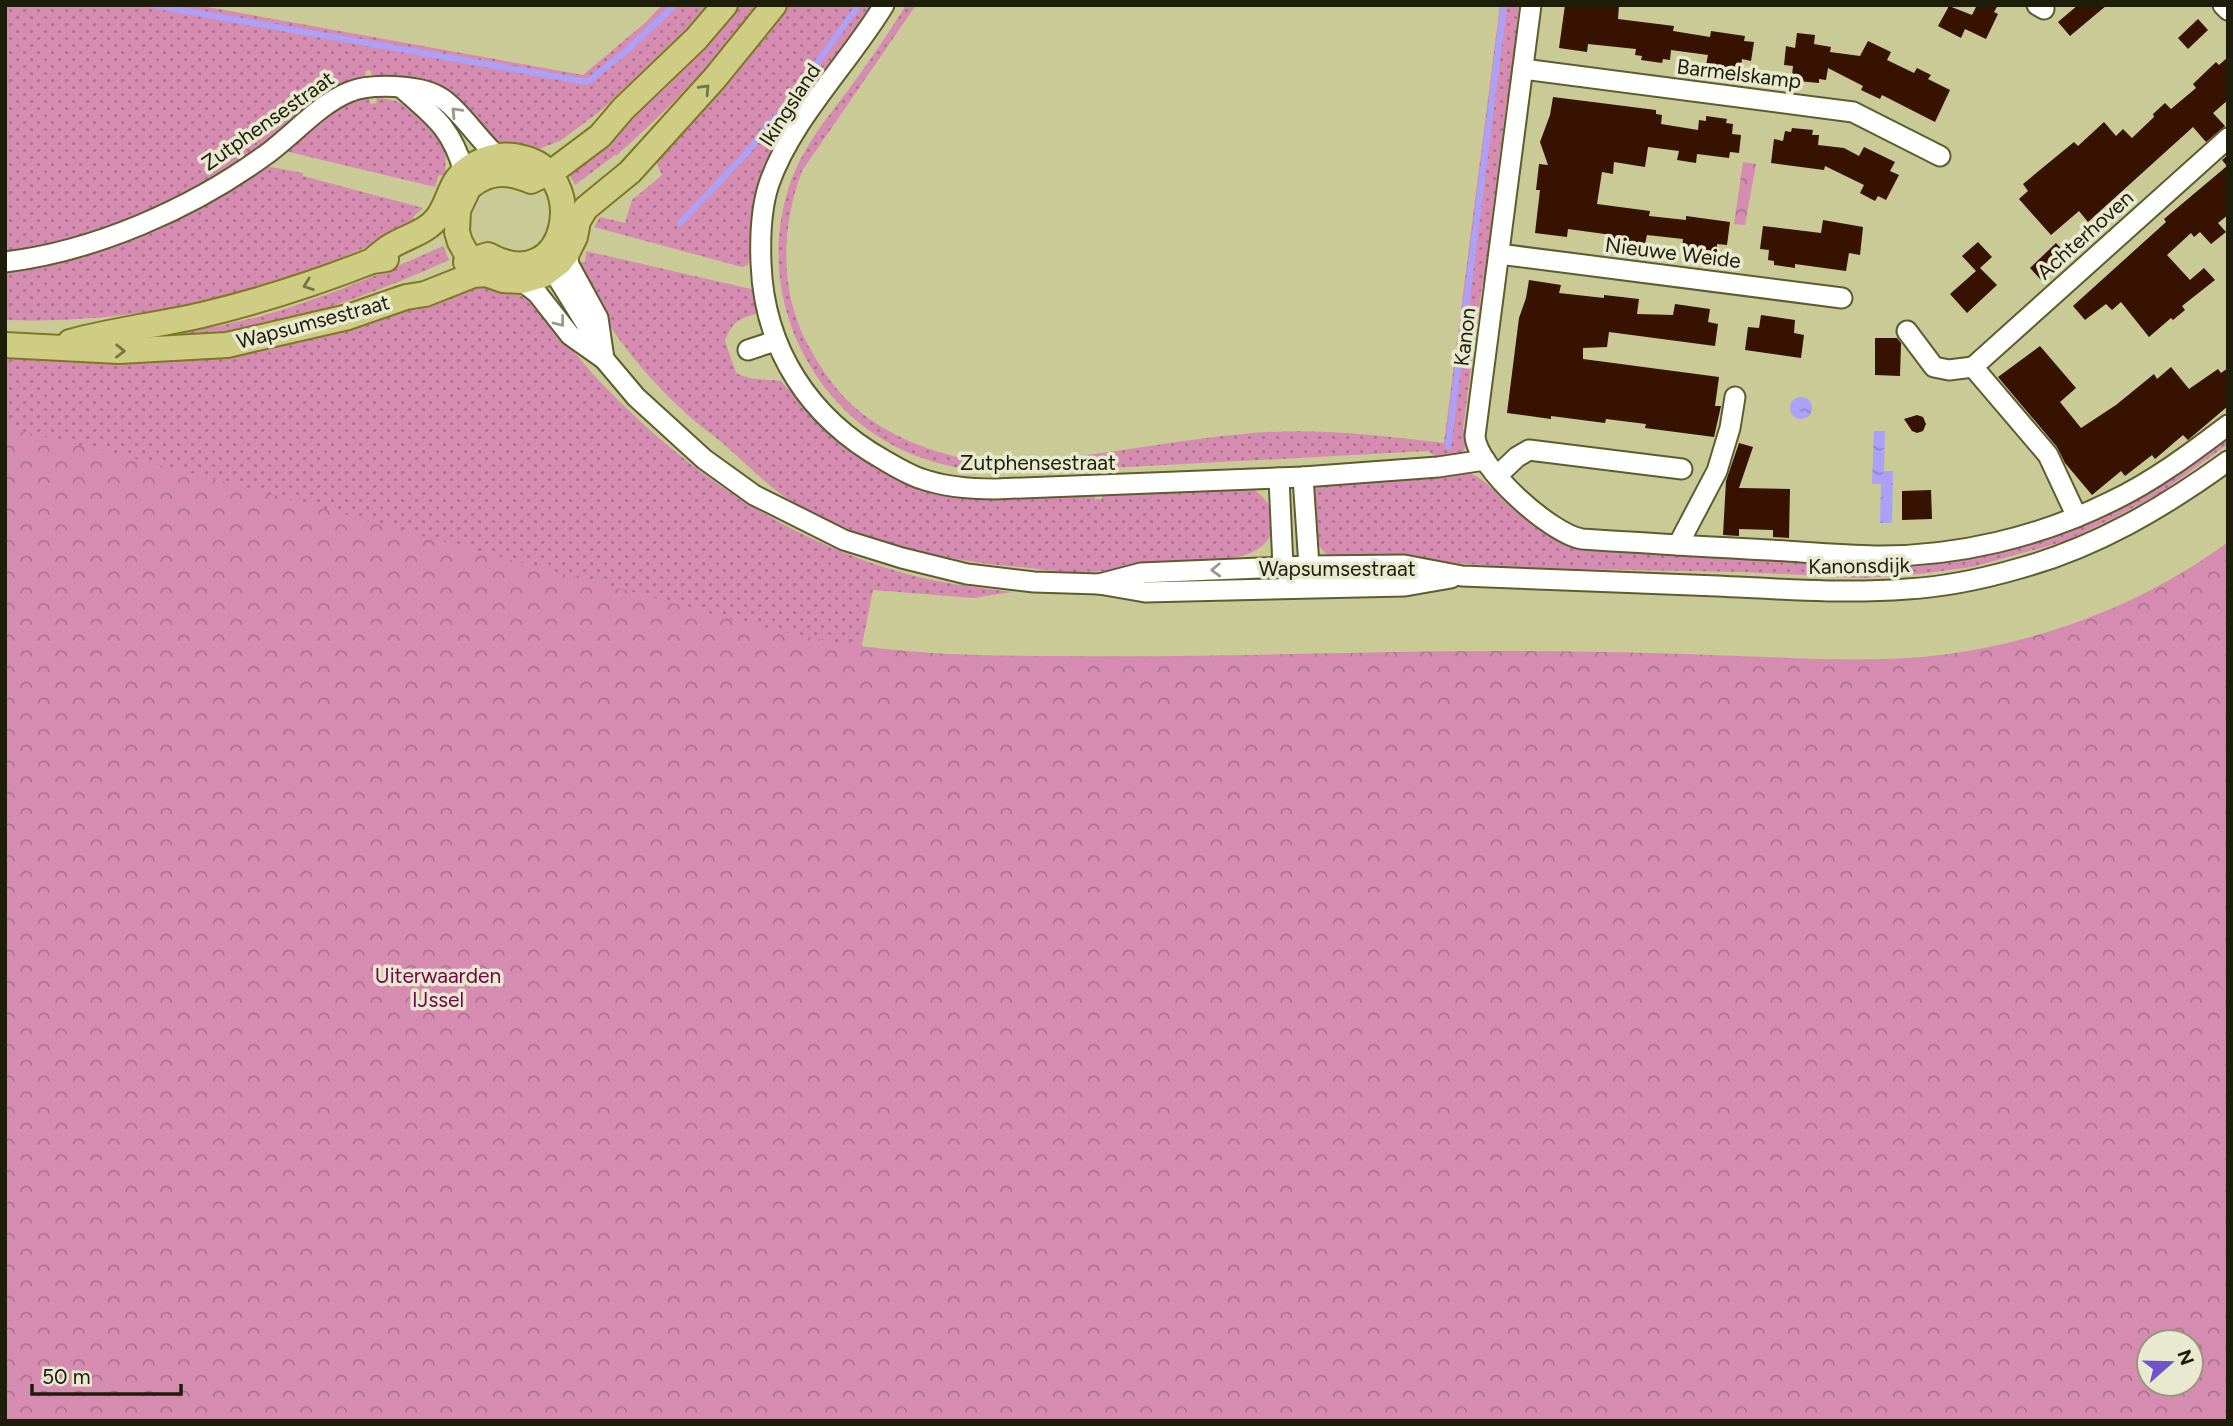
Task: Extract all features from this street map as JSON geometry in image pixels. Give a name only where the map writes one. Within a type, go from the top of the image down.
[{"type":"main road","points":[[450,214],[460,242],[478,267],[503,280],[533,279],[556,259],[575,237],[571,217],[542,168],[517,156],[497,156],[480,162],[466,181],[474,184],[492,174],[512,174],[531,181],[542,168],[557,152],[590,128],[624,109],[663,72],[725,5]]},
{"type":"main road","points":[[571,217],[630,172],[715,78],[774,5]]},
{"type":"main road","name":"Wapsumsestraat","points":[[52,347],[113,330],[200,315],[274,296],[372,261],[390,246],[430,226],[438,217],[450,214],[451,188],[466,181]]},
{"type":"main road","points":[[478,267],[488,255],[517,265],[556,259]]},
{"type":"main road","name":"Wapsumsestraat","points":[[5,345],[119,351],[227,345],[348,317],[406,297],[425,294],[463,278],[478,267]]},
{"type":"street","name":"Ikingsland","points":[[762,284],[762,227],[770,183],[793,135],[884,5]]},
{"type":"street","name":"Kanon","points":[[1491,468],[1478,452],[1475,436],[1531,5]]},
{"type":"street","points":[[2223,5],[2228,10]]},
{"type":"street","name":"Barmelskamp","points":[[1523,69],[1853,112],[1940,156]]},
{"type":"street","name":"Zutphensestraat","points":[[5,262],[70,249],[152,220],[263,157],[335,99],[370,86],[438,96],[455,110],[481,142],[497,156]]},
{"type":"street","points":[[402,89],[435,116],[457,148],[466,181]]},
{"type":"street","name":"Achterhoven","points":[[1973,367],[2228,138]]},
{"type":"street","name":"Nieuwe Weide","points":[[1499,254],[1842,298]]},
{"type":"street","points":[[556,259],[569,265],[598,318],[604,359]]},
{"type":"street","name":"Wapsumsestraat","points":[[522,281],[537,293],[570,335],[604,359],[636,397],[704,459],[754,495],[832,535],[902,558],[967,574],[1034,582],[1098,584],[1145,592],[1405,586],[1462,576]]},
{"type":"street","name":"Zutphensestraat","points":[[762,284],[775,341],[804,391],[832,423],[859,447],[921,479],[971,489],[995,489],[1303,477],[1438,467],[1491,468]]},
{"type":"street","points":[[1907,331],[1934,367],[1949,370],[1973,367],[2048,455],[2077,517]]},
{"type":"street","points":[[748,350],[775,341]]},
{"type":"street","points":[[1678,545],[1717,471],[1730,428],[1735,397]]},
{"type":"street","name":"Kanonsdijk","points":[[1491,468],[1519,500],[1554,527],[1572,537],[1874,556],[1912,555],[1969,548],[2077,517],[2152,479],[2228,425]]},
{"type":"street","points":[[1491,468],[1533,450],[1682,469]]},
{"type":"street","name":"Kanonsdijk","points":[[1462,576],[1838,592],[1909,589],[2018,569],[2072,550],[2129,525],[2189,489],[2228,461]]},
{"type":"street","points":[[1296,590],[1309,566],[1303,477]]},
{"type":"street","points":[[1279,478],[1283,567],[1296,590]]},
{"type":"street","name":"Wapsumsestraat","points":[[1098,584],[1141,573],[1309,566],[1404,565],[1462,576]]},
{"type":"green space","points":[[5,5],[196,5],[583,75],[646,22],[662,5],[712,5],[676,43],[599,112],[560,141],[539,149],[506,146],[489,137],[419,81],[372,75],[370,70],[365,71],[366,77],[320,99],[274,136],[200,187],[147,213],[91,233],[5,253]]},
{"type":"green space","points":[[742,5],[759,5],[708,65],[654,121],[616,156],[575,185],[568,171],[665,88]]},
{"type":"green space","points":[[789,5],[877,5],[798,116],[753,258],[749,258],[748,265],[742,267],[594,227],[600,217],[625,223],[632,200],[662,175],[655,159],[724,89]]},
{"type":"green space","points":[[906,5],[916,5],[802,171],[787,236],[786,259],[792,303],[808,345],[821,367],[842,395],[865,415],[904,439],[926,448],[972,460],[1017,465],[1268,432],[1344,433],[1444,443],[1500,5],[1519,5],[1516,31],[1520,38],[1513,95],[1507,99],[1492,215],[1497,221],[1488,281],[1482,286],[1463,429],[1468,437],[1462,456],[1441,460],[1428,451],[1016,473],[992,472],[957,468],[922,458],[882,439],[848,413],[820,381],[799,345],[785,305],[779,263],[781,220],[792,178],[803,154]]},
{"type":"green space","points":[[369,97],[370,104],[377,103],[376,97],[396,101],[418,112],[443,140],[446,153],[445,176],[439,175],[435,187],[285,151],[341,105]]},
{"type":"green space","points":[[1743,162],[1756,164],[1745,225],[1734,224]]},
{"type":"green space","points":[[265,166],[303,173],[303,176],[423,208],[413,217],[417,222],[368,246],[319,267],[217,298],[113,316],[5,320],[5,272],[26,268]]},
{"type":"green space","points":[[443,246],[449,260],[324,309],[226,333],[112,342],[187,332],[261,316],[353,284]]},
{"type":"green space","points":[[586,251],[751,289],[756,294],[760,313],[738,321],[725,341],[736,373],[754,379],[781,381],[891,471],[1094,493],[1095,499],[1102,499],[1102,493],[1246,485],[1267,502],[1274,524],[1271,534],[1255,551],[1229,559],[1077,572],[939,556],[851,530],[796,504],[773,488],[671,399],[651,378],[615,333],[600,309],[580,262],[585,263]]},
{"type":"green space","points":[[476,284],[513,292],[533,302],[591,372],[663,442],[702,473],[787,526],[832,548],[878,565],[927,579],[1012,592],[973,598],[873,590],[860,655],[5,932],[5,357],[242,355],[369,323]]},
{"type":"green space","name":"Uiterwaarden IJssel","points":[[5,428],[230,483],[718,616],[835,642],[949,654],[1117,656],[1498,651],[1847,659],[1928,656],[2028,638],[2098,614],[2165,582],[2228,542],[2228,1421],[5,1421]]},
{"type":"green space","points":[[2228,435],[2228,444],[2162,492],[2066,541],[1972,567],[1862,578],[1742,572],[1520,568],[1417,560],[1332,558],[1324,552],[1315,537],[1308,491],[1316,483],[1469,473],[1478,477],[1554,536],[1647,550],[2007,546]]},
{"type":"water","points":[[1801,397],[1809,400],[1812,408],[1809,416],[1801,419],[1793,416],[1790,408],[1793,400]]},
{"type":"water","points":[[1874,431],[1885,431],[1884,471],[1893,471],[1892,523],[1880,523],[1881,484],[1872,484]]},
{"type":"building","points":[[1565,5],[1619,5],[1618,19],[1674,26],[1673,31],[1710,37],[1711,31],[1745,36],[1744,41],[1754,42],[1751,61],[1742,59],[1741,69],[1734,68],[1733,72],[1713,70],[1713,65],[1706,65],[1708,55],[1671,50],[1670,60],[1663,59],[1662,63],[1641,60],[1642,56],[1635,55],[1636,49],[1588,44],[1587,52],[1559,48]]},
{"type":"building","points":[[1977,5],[1998,5],[1994,12],[1998,14],[1986,39],[1965,29],[1961,38],[1938,26],[1949,6],[1972,15]]},
{"type":"building","points":[[2078,5],[2107,5],[2070,36],[2058,22]]},
{"type":"building","points":[[2198,19],[2208,30],[2188,49],[2178,38]]},
{"type":"building","points":[[1797,33],[1815,35],[1814,44],[1831,47],[1830,52],[1860,56],[1868,41],[1891,52],[1887,60],[1914,73],[1917,68],[1931,75],[1928,79],[1950,90],[1935,122],[1882,95],[1880,99],[1861,90],[1863,86],[1828,68],[1826,80],[1819,79],[1819,83],[1798,81],[1799,76],[1792,76],[1793,66],[1784,65],[1786,46],[1795,48]]},
{"type":"building","points":[[2228,57],[2228,100],[2213,113],[2225,126],[2206,142],[2193,127],[2088,222],[2079,211],[2051,235],[2019,199],[2028,191],[2023,184],[2074,142],[2078,146],[2104,122],[2116,136],[2123,129],[2132,138],[2165,103],[2171,109],[2196,88],[2193,84],[2216,62],[2219,65]]},
{"type":"building","points":[[1553,97],[1656,110],[1656,114],[1662,115],[1661,124],[1698,130],[1699,120],[1706,121],[1706,116],[1727,119],[1726,123],[1733,124],[1732,134],[1741,135],[1739,153],[1730,152],[1729,158],[1697,154],[1696,163],[1677,160],[1679,151],[1648,147],[1645,167],[1614,162],[1613,174],[1602,172],[1597,204],[1650,211],[1649,216],[1686,220],[1686,216],[1730,222],[1727,245],[1717,244],[1717,254],[1682,249],[1683,239],[1647,235],[1645,244],[1639,243],[1638,247],[1617,245],[1618,241],[1611,240],[1612,235],[1568,229],[1567,237],[1535,233],[1540,190],[1536,190],[1539,164],[1548,165],[1540,142],[1550,115]]},
{"type":"building","points":[[1792,128],[1813,130],[1812,135],[1819,135],[1818,145],[1844,148],[1859,156],[1864,147],[1895,162],[1890,171],[1899,175],[1886,200],[1878,196],[1875,201],[1860,193],[1864,185],[1825,166],[1824,170],[1771,163],[1774,139],[1783,141],[1785,131],[1791,132]]},
{"type":"building","points":[[2228,155],[2228,215],[2218,223],[2226,232],[2211,244],[2200,232],[2194,237],[2191,233],[2167,255],[2190,280],[2204,268],[2215,280],[2182,306],[2185,310],[2149,337],[2121,302],[2112,310],[2106,304],[2085,320],[2073,306],[2166,222],[2164,219],[2227,166],[2222,160]]},
{"type":"building","points":[[1823,220],[1863,227],[1860,255],[1849,253],[1846,271],[1795,264],[1795,268],[1774,265],[1774,261],[1768,260],[1769,250],[1760,249],[1763,226],[1821,233]]},
{"type":"building","points":[[1978,242],[1992,257],[1980,268],[1997,285],[1967,313],[1950,294],[1976,271],[1962,256]]},
{"type":"building","points":[[2056,243],[2069,257],[2042,281],[2030,268]]},
{"type":"building","points":[[1529,280],[1561,285],[1559,293],[1639,299],[1637,314],[1673,315],[1675,304],[1710,309],[1708,322],[1718,324],[1715,346],[1609,332],[1607,347],[1583,348],[1583,359],[1719,377],[1715,406],[1721,406],[1714,437],[1645,428],[1646,424],[1606,419],[1605,423],[1507,413],[1519,318]]},
{"type":"building","points":[[1761,315],[1795,320],[1794,333],[1804,335],[1801,358],[1745,350],[1748,327],[1759,328]]},
{"type":"building","points":[[1875,338],[1897,338],[1901,343],[1900,376],[1875,375]]},
{"type":"building","points":[[2040,346],[2076,388],[2060,402],[2081,428],[2116,405],[2154,374],[2157,379],[2171,367],[2189,389],[2218,369],[2221,373],[2228,368],[2228,406],[2188,440],[2183,435],[2155,459],[2152,455],[2125,476],[2121,471],[2092,495],[2065,463],[2057,447],[1998,377]]},
{"type":"building","points":[[1917,415],[1923,417],[1926,424],[1923,431],[1917,433],[1912,431],[1904,419]]},
{"type":"building","points":[[1739,443],[1753,447],[1739,488],[1790,489],[1789,538],[1773,537],[1773,530],[1739,529],[1739,536],[1723,535],[1726,481]]},
{"type":"building","points":[[1931,490],[1932,519],[1902,520],[1902,491]]},
{"type":"waterway","points":[[152,5],[587,82],[624,53],[675,5]]},
{"type":"waterway","points":[[680,223],[743,157],[790,100],[859,5]]},
{"type":"waterway","points":[[1448,447],[1504,5]]}]
